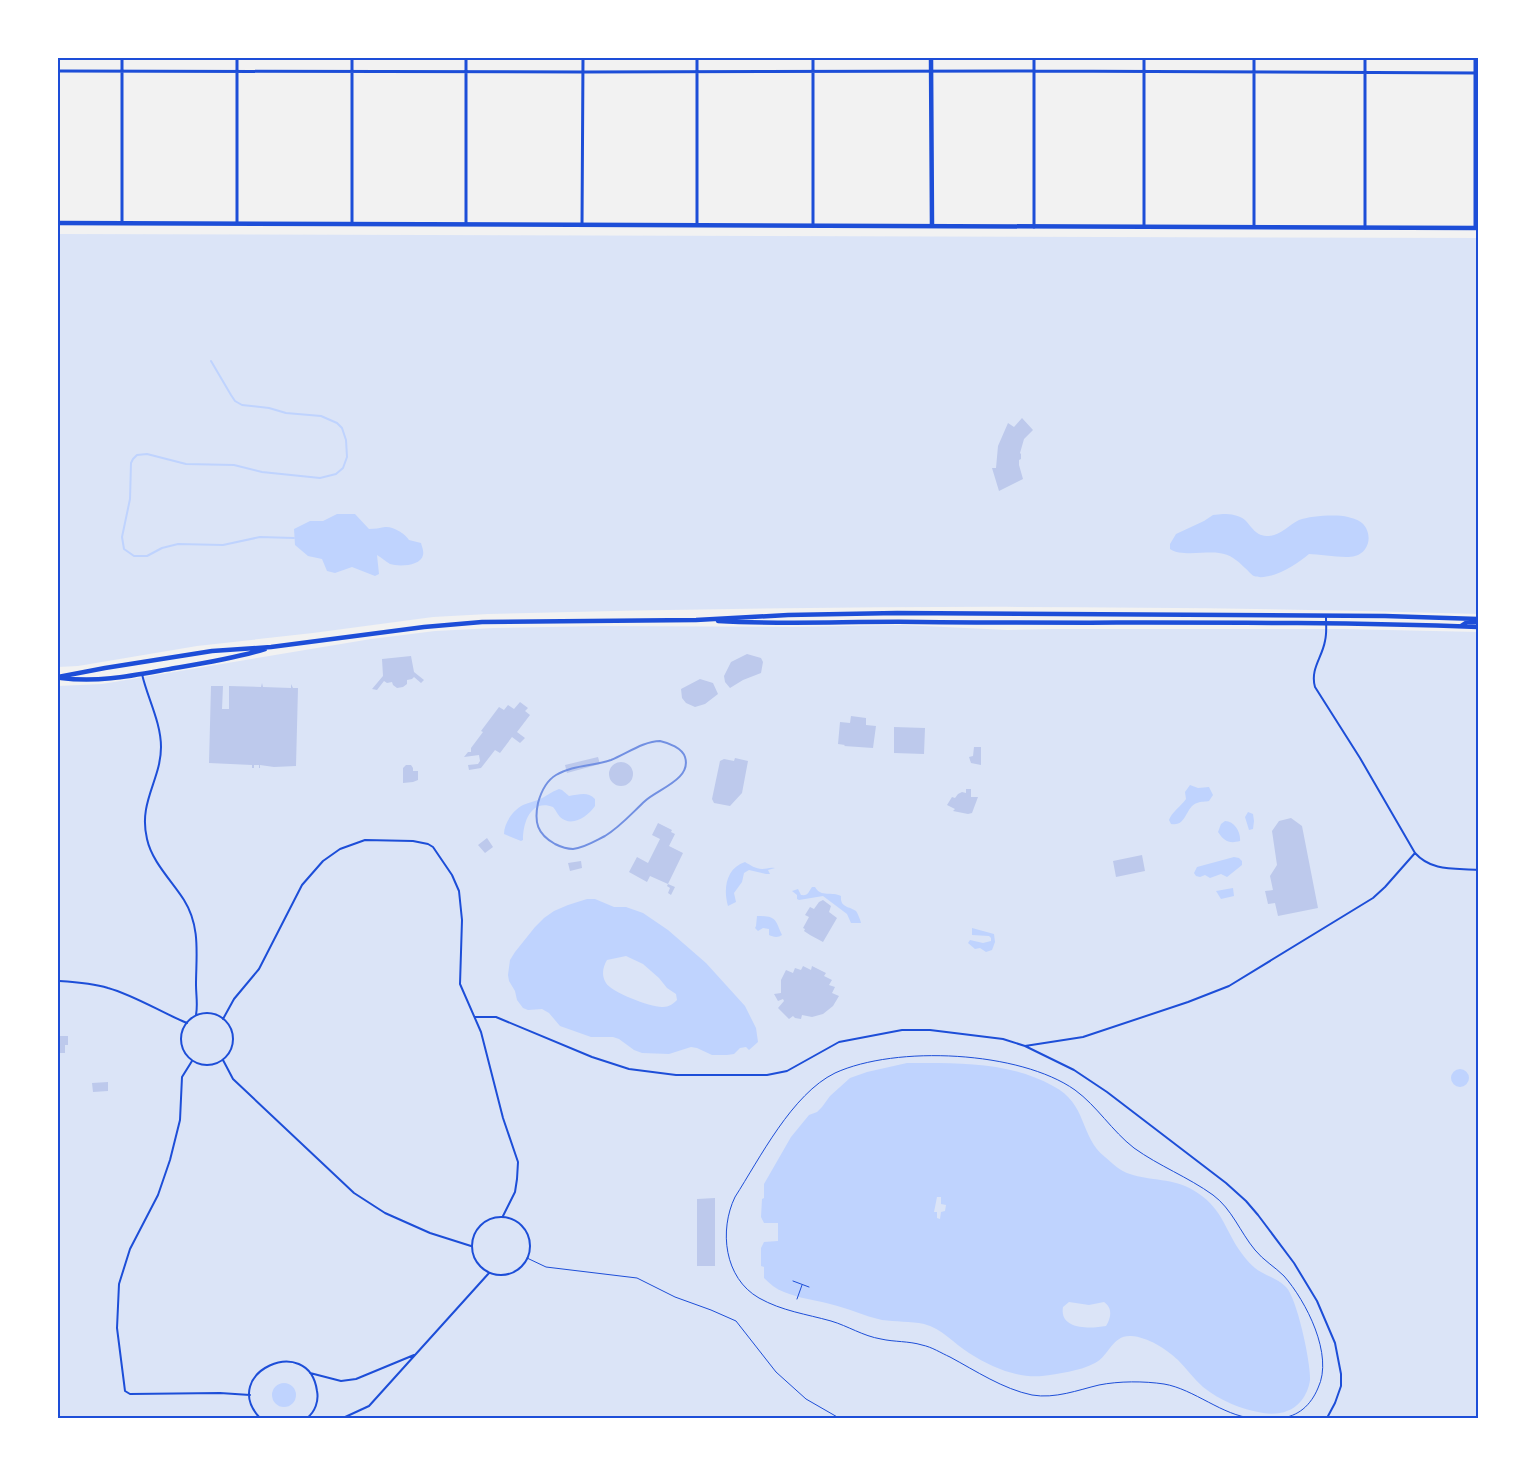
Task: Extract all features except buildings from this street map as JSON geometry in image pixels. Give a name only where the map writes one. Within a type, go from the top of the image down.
[{"type":"main road","points":[[932,58],[932,226]]},
{"type":"main road","points":[[58,224],[1477,228]]},
{"type":"main road","points":[[58,678],[105,668],[212,651],[271,647],[402,629],[464,623],[696,620],[887,614],[1326,615],[1478,620]]},
{"type":"main road","points":[[696,620],[792,624],[920,622],[1326,624],[1478,627]]},
{"type":"main road","points":[[1461,626],[1467,622],[1478,620]]},
{"type":"main road","points":[[58,678],[96,681],[236,657],[271,647]]},
{"type":"street","points":[[122,58],[122,224]]},
{"type":"street","points":[[237,58],[237,224]]},
{"type":"street","points":[[352,58],[352,224]]},
{"type":"street","points":[[466,58],[466,225]]},
{"type":"street","points":[[582,225],[583,58]]},
{"type":"street","points":[[697,58],[697,226]]},
{"type":"street","points":[[813,58],[813,226]]},
{"type":"street","points":[[1034,58],[1034,226]]},
{"type":"street","points":[[1144,58],[1144,227]]},
{"type":"street","points":[[1254,58],[1254,227]]},
{"type":"street","points":[[1365,58],[1365,228]]},
{"type":"street","points":[[1475,58],[1477,73],[1477,228]]},
{"type":"street","points":[[58,71],[1477,73]]},
{"type":"lane","points":[[1326,615],[1325,642],[1313,671],[1312,679],[1315,687],[1360,758],[1415,853],[1429,865],[1478,870]]},
{"type":"lane","points":[[142,674],[160,735],[161,746],[159,762],[145,809],[145,833],[150,848],[187,906],[196,928],[196,1015]]},
{"type":"lane","points":[[223,1019],[234,999],[259,969],[296,896],[309,876],[323,861],[348,845],[357,842],[374,840],[413,841],[428,844],[438,852],[456,883],[461,901],[462,920],[460,984],[481,1032],[499,1104],[518,1162],[515,1192],[503,1216]]},
{"type":"lane","points":[[1025,1046],[1083,1037],[1188,1002],[1229,986],[1373,898],[1415,853]]},
{"type":"lane","points":[[58,982],[86,983],[108,988],[136,998],[186,1022]]},
{"type":"lane","points":[[210,1014],[223,1019],[229,1026],[233,1040],[231,1049],[223,1060],[205,1065],[192,1061],[184,1053],[181,1043],[182,1032],[186,1022],[196,1015],[210,1014]]},
{"type":"lane","points":[[475,1017],[496,1018],[592,1057],[629,1069],[676,1075],[767,1075],[787,1071],[838,1042],[902,1030],[930,1030],[1003,1039],[1025,1046],[1074,1070],[1107,1092],[1226,1183],[1258,1215],[1294,1263],[1317,1301],[1335,1343],[1341,1374],[1341,1386],[1327,1418]]},
{"type":"lane","points":[[223,1060],[233,1079],[354,1193],[385,1213],[430,1233],[471,1246]]},
{"type":"lane","points":[[192,1061],[182,1077],[180,1120],[170,1160],[158,1195],[130,1249],[119,1284],[117,1328],[124,1384],[126,1391],[130,1394],[220,1393],[250,1395]]},
{"type":"lane","points":[[503,1216],[517,1221],[525,1229],[530,1246],[527,1258],[521,1266],[512,1273],[500,1275],[489,1273],[476,1262],[471,1246],[473,1234],[480,1225],[489,1218],[503,1216]]},
{"type":"lane","points":[[343,1418],[368,1406],[489,1273]]},
{"type":"lane","points":[[309,1373],[340,1381],[356,1380],[416,1354]]},
{"type":"lane","points":[[260,1418],[252,1407],[250,1395],[252,1384],[258,1374],[272,1363],[289,1362],[300,1365],[316,1383],[318,1394],[316,1406],[307,1418]]},
{"type":"path","points":[[1252,1418],[1230,1412],[1166,1384],[1110,1384],[1059,1395],[1032,1395],[997,1382],[923,1345],[879,1339],[831,1321],[792,1312],[758,1298],[743,1284],[734,1270],[726,1244],[726,1220],[729,1209],[778,1129],[808,1094],[834,1074],[882,1058],[954,1056],[998,1062],[1049,1076],[1082,1096],[1134,1148],[1213,1195],[1231,1213],[1255,1249],[1283,1276],[1298,1294],[1314,1326],[1319,1341],[1322,1366],[1321,1382],[1309,1404],[1297,1414],[1280,1418]]},
{"type":"path","points":[[527,1258],[546,1267],[637,1278],[675,1297],[736,1322],[776,1372],[806,1399],[839,1418]]},
{"type":"path","points":[[792,1281],[809,1287]]},
{"type":"path","points":[[797,1299],[802,1285]]},
{"type":"shaded area","points":[[58,234],[1478,238],[1478,614],[1107,607],[859,607],[488,614],[433,617],[197,646],[78,666],[58,667]]},
{"type":"shaded area","points":[[902,625],[1008,630],[1344,629],[1478,632],[1478,1418],[58,1418],[58,686],[102,684],[371,639],[435,631],[602,626],[792,627]]},
{"type":"water","points":[[337,514],[355,514],[369,529],[388,527],[399,531],[409,540],[421,543],[423,555],[421,559],[409,565],[399,565],[390,564],[377,555],[379,574],[375,576],[352,567],[335,573],[327,571],[322,559],[308,556],[295,545],[294,529],[310,521],[323,521]]},
{"type":"water","points":[[1223,514],[1240,517],[1257,533],[1264,536],[1277,534],[1299,520],[1343,516],[1362,523],[1369,537],[1364,551],[1355,556],[1339,557],[1309,554],[1283,571],[1260,577],[1253,575],[1237,560],[1227,555],[1181,553],[1170,549],[1170,544],[1176,534],[1213,515]]},
{"type":"water","points":[[1190,785],[1198,788],[1209,787],[1213,795],[1209,801],[1193,805],[1180,823],[1171,824],[1170,817],[1186,799],[1185,792]]},
{"type":"water","points":[[559,789],[569,796],[589,795],[595,799],[595,806],[584,817],[570,821],[560,817],[553,807],[539,806],[534,809],[527,820],[523,840],[521,841],[504,834],[507,821],[516,810]]},
{"type":"water","points":[[1248,812],[1253,814],[1254,821],[1253,829],[1249,830],[1245,817]]},
{"type":"water","points":[[1225,821],[1232,823],[1237,828],[1240,841],[1230,842],[1220,835],[1218,832],[1221,824]]},
{"type":"water","points":[[1234,857],[1242,861],[1242,865],[1227,877],[1221,874],[1210,878],[1205,875],[1200,877],[1194,873],[1197,867]]},
{"type":"water","points":[[745,862],[760,869],[775,868],[768,870],[770,874],[749,870],[744,873],[742,882],[734,893],[736,902],[728,906],[726,886],[730,874]]},
{"type":"water","points":[[812,887],[823,893],[841,896],[843,905],[856,911],[861,923],[851,923],[847,914],[823,896],[799,900],[792,891],[798,889],[801,895],[806,895]]},
{"type":"water","points":[[1233,888],[1234,896],[1221,899],[1216,891]]},
{"type":"water","points":[[587,899],[595,899],[614,907],[626,907],[643,913],[668,930],[706,963],[745,1006],[756,1028],[758,1042],[749,1050],[746,1047],[740,1048],[734,1054],[727,1055],[712,1055],[691,1047],[669,1054],[642,1053],[613,1037],[591,1037],[560,1026],[549,1013],[542,1009],[528,1010],[523,1008],[517,1000],[515,991],[509,981],[510,960],[544,918],[568,905]],"holes":[[[626,956],[643,964],[667,988],[676,994],[677,1000],[674,1003],[669,1006],[658,1007],[641,1002],[615,991],[604,980],[603,971],[607,960]]]},
{"type":"water","points":[[757,916],[772,918],[782,935],[777,937],[771,936],[769,935],[769,929],[763,928],[758,931],[755,928]]},
{"type":"water","points":[[972,928],[994,934],[995,942],[992,950],[986,952],[980,948],[975,949],[968,943],[970,940],[983,943],[991,941],[989,936],[972,935]]},
{"type":"water","points":[[907,1063],[944,1063],[1000,1068],[1036,1078],[1064,1093],[1078,1111],[1097,1149],[1120,1169],[1126,1173],[1138,1176],[1178,1183],[1203,1196],[1216,1210],[1234,1242],[1249,1263],[1277,1280],[1290,1293],[1295,1304],[1306,1346],[1310,1372],[1309,1385],[1303,1399],[1288,1411],[1273,1414],[1239,1407],[1203,1387],[1178,1360],[1162,1348],[1150,1341],[1131,1336],[1119,1339],[1100,1360],[1083,1368],[1042,1376],[1013,1373],[977,1358],[931,1326],[875,1318],[795,1296],[773,1286],[764,1278],[764,1267],[761,1266],[761,1248],[764,1242],[778,1241],[778,1223],[764,1223],[761,1217],[764,1184],[791,1137],[809,1115],[817,1112],[830,1096],[850,1078]],"holes":[[[937,1197],[941,1197],[941,1204],[946,1205],[945,1211],[941,1212],[940,1219],[937,1218],[937,1212],[934,1212]],[[1069,1302],[1089,1305],[1104,1302],[1110,1310],[1106,1326],[1092,1328],[1071,1324],[1063,1315],[1063,1307]]]},
{"type":"water","points":[[1460,1069],[1466,1072],[1469,1078],[1466,1084],[1460,1087],[1454,1084],[1451,1078],[1454,1072]]},
{"type":"water","points":[[284,1383],[292,1387],[296,1395],[292,1403],[284,1407],[276,1403],[272,1395],[276,1387]]},
{"type":"waterway","points":[[211,361],[235,401],[242,405],[269,408],[286,413],[321,416],[337,423],[342,428],[346,440],[347,457],[343,468],[336,474],[320,478],[262,472],[234,465],[186,464],[147,454],[137,455],[131,463],[130,499],[122,537],[124,549],[134,556],[147,556],[162,548],[178,544],[223,545],[260,537],[294,538]]},
{"type":"railway","points":[[660,741],[675,746],[685,757],[686,765],[684,771],[672,783],[645,801],[616,828],[589,844],[573,849],[564,848],[544,836],[538,827],[536,816],[538,803],[544,787],[552,777],[569,769],[611,760],[641,745],[660,741]]}]
